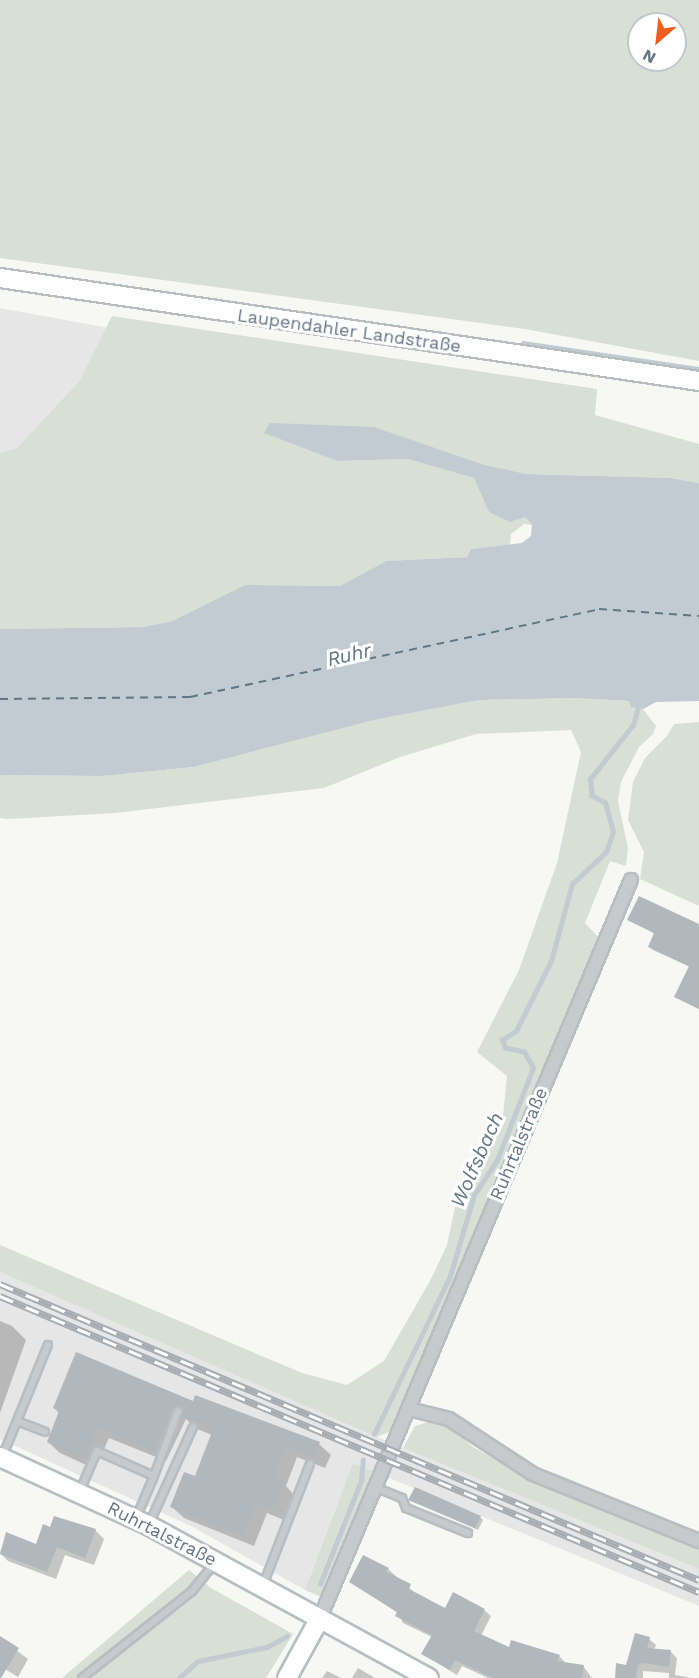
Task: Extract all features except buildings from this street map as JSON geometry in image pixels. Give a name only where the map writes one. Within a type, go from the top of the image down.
[{"type":"main road","name":"Laupendahler Landstraße","points":[[0,278],[699,381]]},
{"type":"main road","name":"Ruhrtalstraße","points":[[1,1458],[142,1522],[429,1678]]},
{"type":"main road","points":[[287,1678],[320,1618]]},
{"type":"street","name":"Ruhrtalstraße","points":[[320,1618],[378,1488],[631,880]]},
{"type":"street","points":[[409,1409],[449,1419],[533,1474],[699,1541]]},
{"type":"lane","points":[[1,1458],[48,1345]]},
{"type":"lane","points":[[142,1522],[154,1476],[178,1411]]},
{"type":"lane","points":[[16,1421],[45,1432]]},
{"type":"lane","points":[[142,1522],[193,1427]]},
{"type":"lane","points":[[80,1492],[98,1451],[154,1476]]},
{"type":"lane","points":[[263,1586],[310,1464]]},
{"type":"lane","points":[[378,1488],[402,1498],[406,1508],[468,1533]]},
{"type":"lane","points":[[82,1678],[192,1591],[216,1561]]},
{"type":"shaded area","points":[[0,0],[699,0],[699,361],[525,329],[0,258]]},
{"type":"shaded area","points":[[0,308],[109,328],[80,380],[17,448],[0,453]]},
{"type":"shaded area","points":[[112,316],[597,389],[595,415],[699,444],[699,483],[671,478],[526,474],[265,433],[337,461],[408,459],[475,478],[489,512],[525,517],[532,525],[524,524],[511,534],[510,545],[471,549],[467,557],[386,561],[340,586],[245,585],[172,621],[143,627],[0,629],[0,453],[17,448],[80,380]]},
{"type":"shaded area","points":[[575,698],[629,701],[632,707],[643,709],[656,726],[653,734],[639,747],[621,782],[618,801],[628,848],[626,866],[610,861],[585,923],[602,941],[394,1430],[377,1437],[0,1272],[0,1245],[302,1373],[347,1385],[384,1361],[431,1279],[447,1245],[456,1202],[503,1116],[507,1076],[477,1052],[519,970],[557,863],[581,752],[571,730],[476,734],[400,757],[324,788],[115,813],[7,819],[0,818],[0,775],[102,776],[194,767],[374,720],[479,700]]},
{"type":"shaded area","points":[[699,722],[699,906],[640,879],[644,852],[628,820],[633,782],[645,758],[667,736],[674,724]]},
{"type":"shaded area","points":[[0,1272],[403,1448],[699,1569],[699,1606],[353,1463],[305,1590],[191,1526],[0,1439]]},
{"type":"shaded area","points":[[431,1421],[451,1428],[473,1447],[547,1488],[699,1549],[699,1569],[403,1448],[415,1426]]},
{"type":"shaded area","points":[[353,1463],[375,1472],[321,1597],[305,1590]]},
{"type":"shaded area","points":[[189,1570],[211,1588],[293,1634],[266,1678],[62,1678]]},
{"type":"water","name":"Ruhr","points":[[270,423],[374,427],[484,465],[526,474],[671,478],[699,483],[699,701],[656,702],[643,709],[631,707],[629,701],[575,698],[479,700],[374,720],[194,767],[102,776],[0,775],[0,629],[143,627],[172,621],[245,585],[340,586],[386,561],[467,557],[471,549],[522,543],[531,536],[532,525],[525,517],[510,522],[489,512],[474,478],[408,459],[337,461],[264,433]]},
{"type":"waterway","points":[[523,343],[699,369]]},
{"type":"waterway","name":"Wolfsbach","points":[[374,1434],[450,1276],[474,1195],[497,1160],[533,1068],[524,1052],[505,1048],[502,1040],[516,1031],[551,961],[572,884],[606,852],[613,832],[605,803],[592,796],[590,779],[633,725],[639,704]]},
{"type":"waterway","name":"Wolfsbach","points":[[320,1584],[361,1481],[363,1460]]},
{"type":"waterway","name":"Wolfsbach","points":[[179,1678],[198,1661],[267,1647],[287,1636]]},
{"type":"ferry route","points":[[0,699],[190,697],[599,609],[699,616]]},
{"type":"railway","points":[[0,1284],[699,1580]]},
{"type":"railway","points":[[0,1296],[699,1592]]}]
